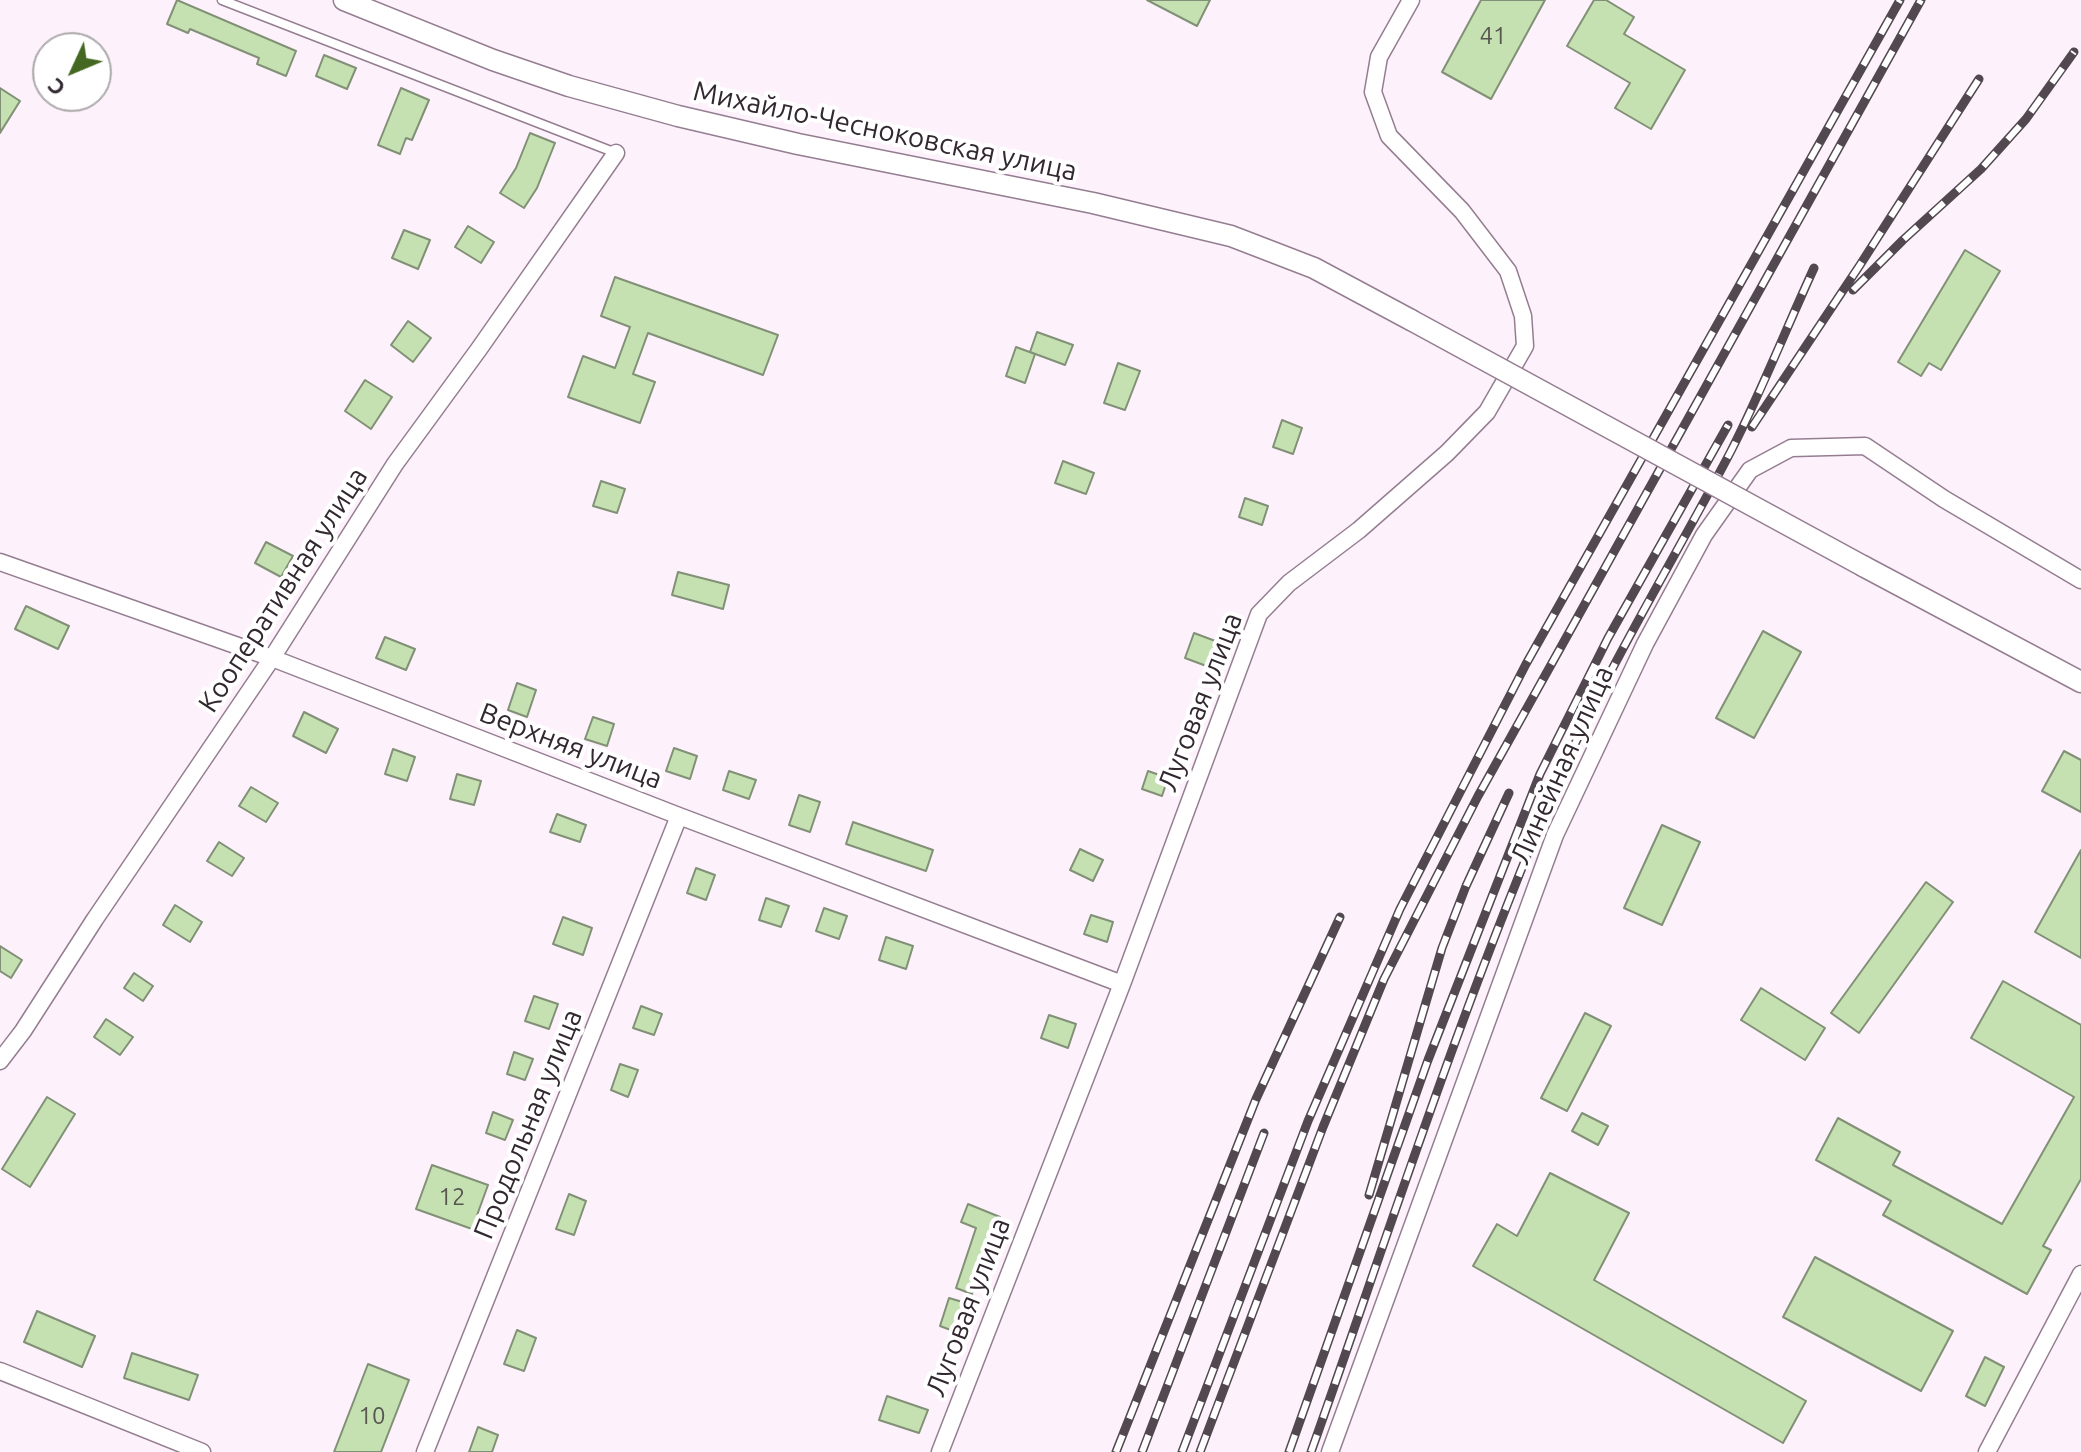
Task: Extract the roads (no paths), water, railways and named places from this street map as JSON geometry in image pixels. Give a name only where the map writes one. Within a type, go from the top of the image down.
[{"type":"street","name":"Михайло-Чесноковская улица","points":[[344,0],[569,86],[798,144],[1093,203],[1231,236],[1314,268],[2081,682]]},
{"type":"street","name":"Луговая улица","points":[[940,1452],[1122,984],[1259,614],[1289,583],[1359,530],[1487,412],[1525,346],[1523,316],[1508,271],[1462,211],[1389,136],[1373,92],[1379,57],[1411,0]]},
{"type":"street","name":"Кооперативная улица","points":[[0,1061],[272,658],[395,464],[616,153]]},
{"type":"street","name":"Линейная улица","points":[[1330,1452],[1555,835],[1645,644],[1704,535],[1750,470],[1791,448],[1865,446],[1944,499],[2081,580]]},
{"type":"street","name":"Верхняя улица","points":[[0,562],[272,658],[1122,984]]},
{"type":"street","name":"Продольная улица","points":[[425,1452],[679,816]]},
{"type":"street","points":[[1987,1452],[2081,1274]]},
{"type":"street","points":[[0,1371],[202,1452]]},
{"type":"lane","points":[[222,0],[616,153]]},
{"type":"railway","points":[[1182,1452],[1308,1121],[1400,909],[1526,664],[1900,0]]},
{"type":"railway","points":[[1200,1452],[1323,1127],[1384,979],[1478,796],[1921,0]]},
{"type":"railway","points":[[1853,290],[1981,169],[2026,119],[2074,52]]},
{"type":"railway","points":[[1752,427],[1979,79]]},
{"type":"railway","points":[[1311,1452],[1459,1032],[1557,784],[1618,657],[1731,451],[1814,268]]},
{"type":"railway","points":[[1289,1452],[1428,1060],[1540,774],[1608,638],[1728,425]]},
{"type":"railway","points":[[1369,1195],[1442,948],[1466,886],[1509,793]]},
{"type":"railway","points":[[1116,1452],[1256,1099],[1340,917]]},
{"type":"railway","points":[[1142,1452],[1264,1133]]}]
